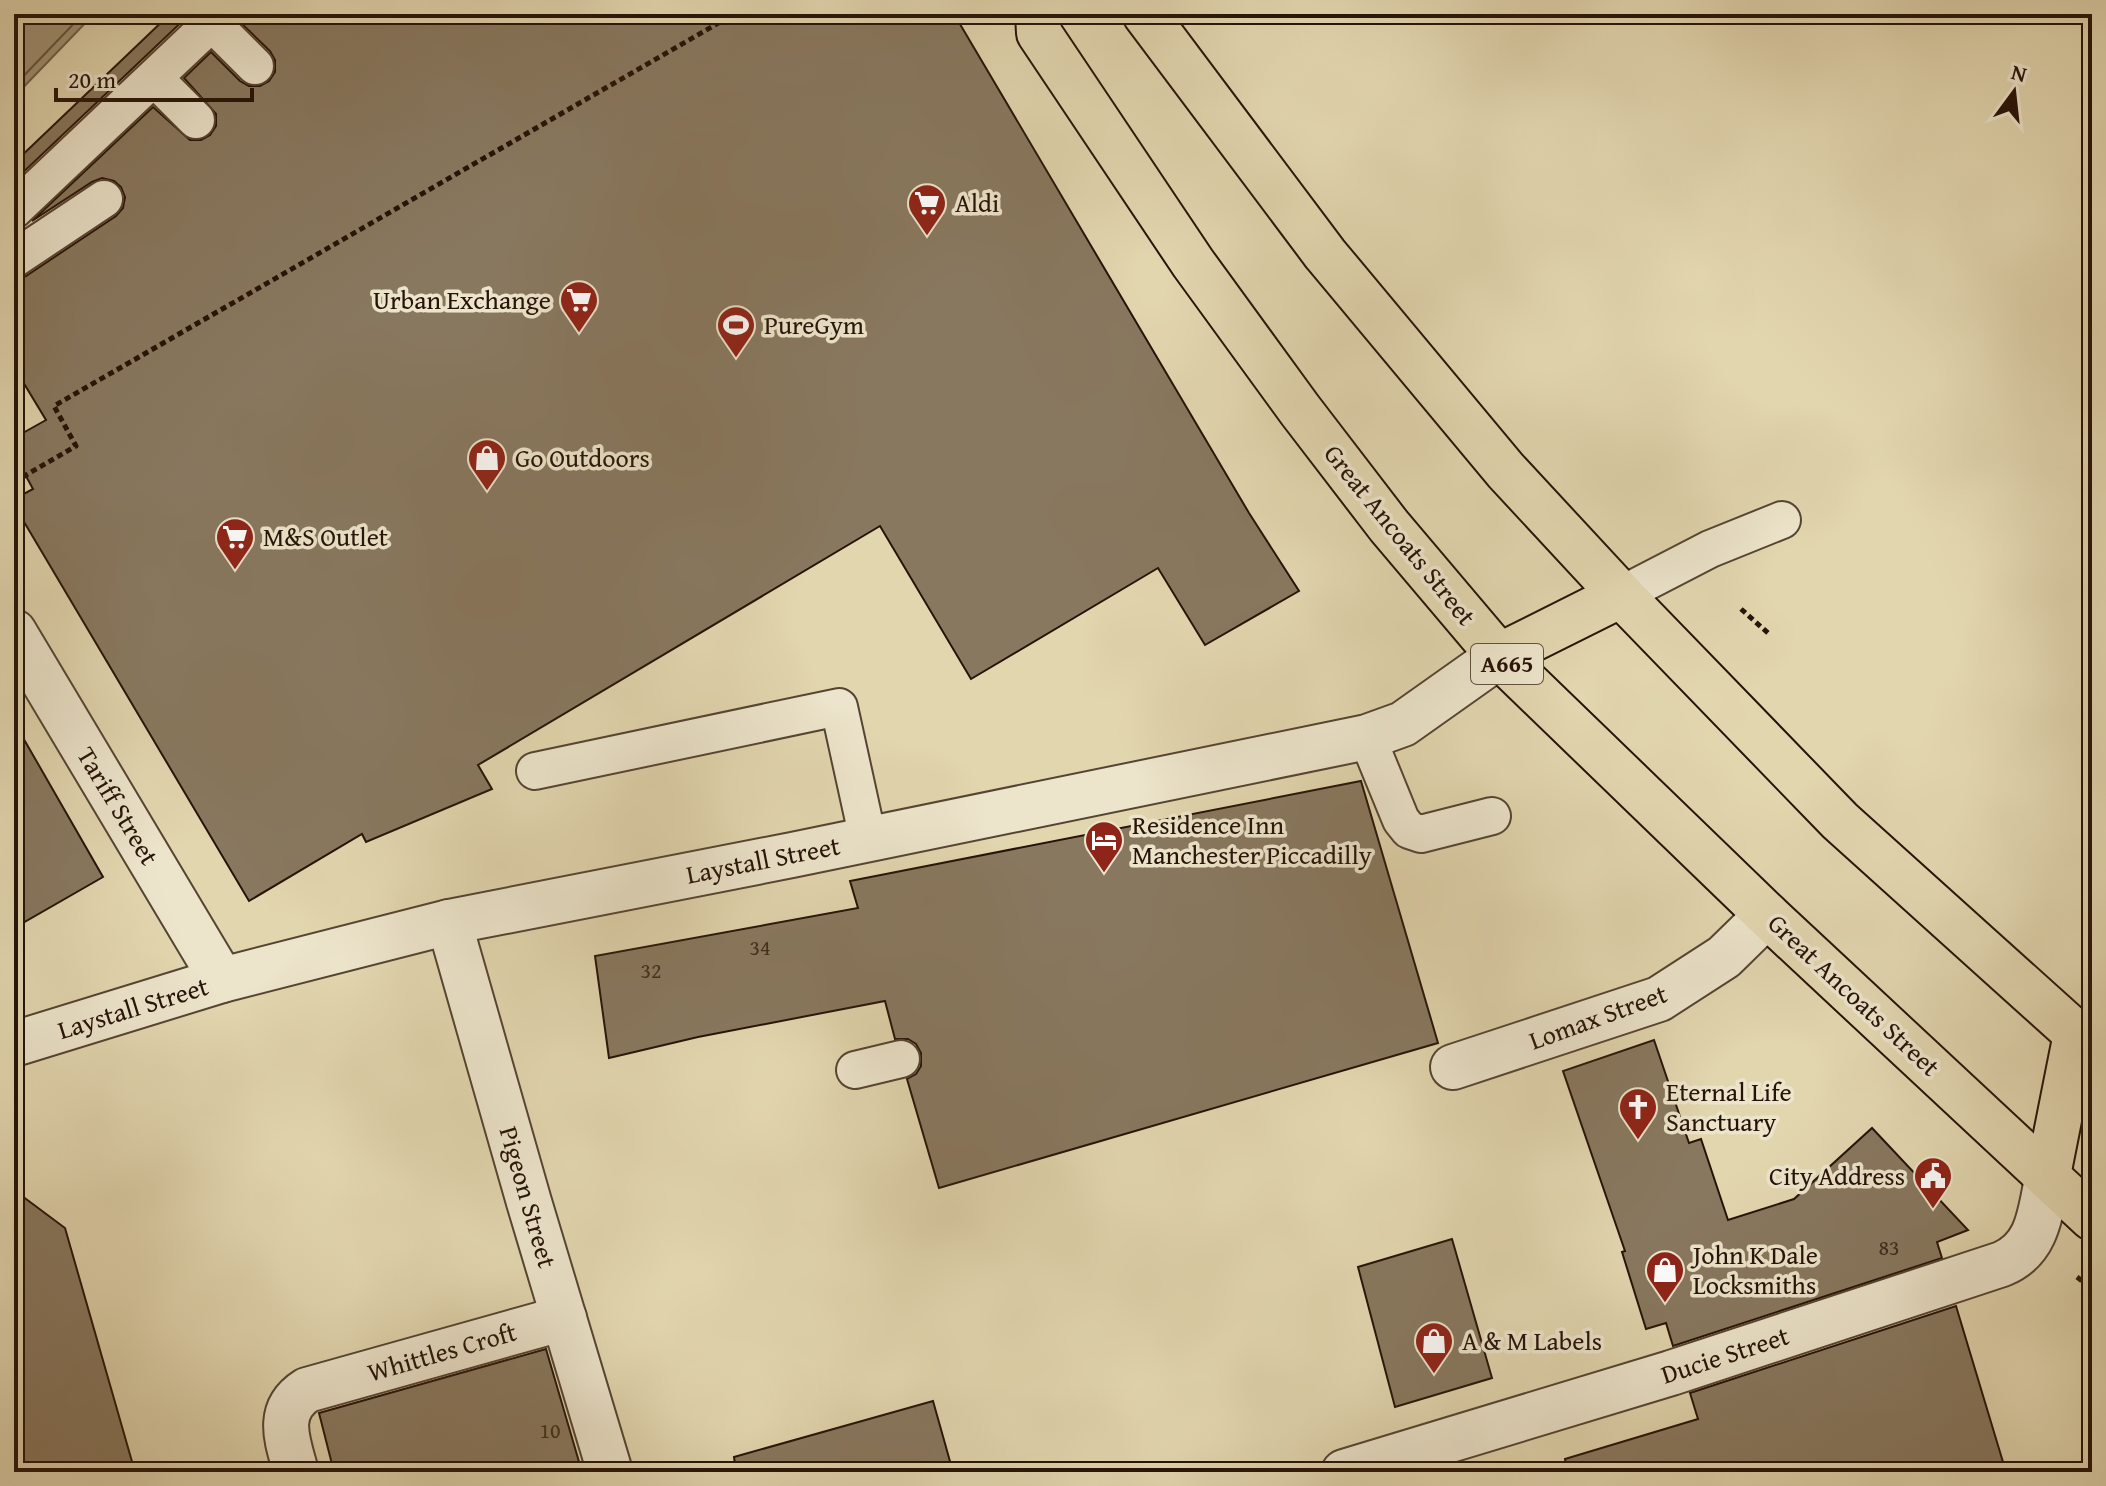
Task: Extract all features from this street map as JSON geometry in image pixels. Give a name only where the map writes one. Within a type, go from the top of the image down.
[{"type":"highway","name":"Great Ancoats Street","points":[[1038,14],[1039,33],[1193,263],[1389,526],[1499,656],[1767,915],[2092,1218]]},
{"type":"highway","points":[[1145,14],[1325,254],[1506,471],[1621,595],[1840,821],[2084,1041],[2048,1175]]},
{"type":"highway","points":[[1499,656],[1621,595]]},
{"type":"street","name":"Tariff Street","points":[[14,632],[222,980]]},
{"type":"street","name":"Laystall Street","points":[[14,1044],[222,980],[449,922],[1367,737],[1403,724],[1499,656]]},
{"type":"street","name":"Lomax Street","points":[[1453,1067],[1659,999],[1724,957],[1767,915]]},
{"type":"street","name":"Pigeon Street","points":[[449,922],[610,1472]]},
{"type":"street","name":"Ducie Street","points":[[1344,1472],[1671,1373],[2014,1259],[2028,1246],[2034,1233],[2048,1175]]},
{"type":"street","name":"Whittles Croft","points":[[296,1472],[285,1433],[287,1416],[296,1398],[320,1386],[564,1318]]},
{"type":"lane","points":[[14,210],[217,18],[255,66]]},
{"type":"lane","points":[[155,79],[196,120]]},
{"type":"lane","points":[[14,259],[104,199]]},
{"type":"lane","points":[[1621,595],[1710,549],[1782,520]]},
{"type":"lane","points":[[535,771],[839,707],[868,839]]},
{"type":"lane","points":[[1367,737],[1401,820],[1409,830],[1421,834],[1492,816]]},
{"type":"lane","points":[[855,1070],[901,1059]]},
{"type":"path","points":[[14,482],[76,446],[54,406],[734,14]]},
{"type":"path","points":[[1741,609],[1768,633]]},
{"type":"path","points":[[2077,1277],[2086,1284]]},
{"type":"water","points":[[27,14],[94,14],[14,97],[14,28]]},
{"type":"building","points":[[170,14],[190,14],[14,181],[14,163]]},
{"type":"building","name":"Urban Exchange","points":[[241,14],[954,14],[1249,513],[1299,591],[1205,645],[1158,568],[971,679],[880,526],[478,765],[492,789],[366,842],[362,834],[249,901],[14,505],[14,499],[33,489],[14,454],[14,438],[46,420],[14,367],[14,280],[26,276],[116,216],[123,208],[125,197],[114,181],[102,178],[32,221],[153,107],[190,140],[201,140],[210,135],[216,126],[216,114],[184,78],[211,52],[249,86],[260,86],[269,81],[275,72],[275,60],[270,51],[240,22]]},
{"type":"building","points":[[14,722],[103,877],[14,928]]},
{"type":"building","points":[[1361,781],[1438,1043],[939,1188],[907,1079],[916,1074],[921,1066],[921,1053],[916,1044],[908,1039],[895,1039],[885,1001],[698,1037],[609,1058],[595,956],[858,908],[850,881]]},
{"type":"building","points":[[1654,1040],[1689,1143],[1701,1139],[1728,1220],[1794,1199],[1872,1128],[1968,1230],[1937,1242],[1942,1258],[1673,1346],[1666,1323],[1646,1329],[1622,1252],[1625,1251],[1563,1071]]},
{"type":"building","points":[[14,1190],[65,1228],[135,1472],[14,1472]]},
{"type":"building","points":[[1452,1239],[1492,1378],[1395,1407],[1358,1267]]},
{"type":"building","points":[[1956,1306],[2006,1472],[1567,1472],[1565,1459],[1698,1419],[1690,1393]]},
{"type":"building","points":[[546,1349],[582,1472],[334,1472],[319,1413]]},
{"type":"building","points":[[933,1401],[953,1472],[736,1472],[734,1457]]},
{"type":"place","name":"Aldi","points":[[927,237]]},
{"type":"place","name":"Urban Exchange","points":[[579,334]]},
{"type":"place","name":"PureGym","points":[[736,359]]},
{"type":"place","name":"Go Outdoors","points":[[487,492]]},
{"type":"place","name":"M&S Outlet","points":[[235,571]]},
{"type":"place","name":"Residence Inn Manchester Piccadilly","points":[[1104,874]]},
{"type":"place","name":"Eternal Life Sanctuary","points":[[1638,1141]]},
{"type":"place","name":"City Address","points":[[1933,1210]]},
{"type":"place","name":"John K Dale Locksmiths","points":[[1665,1304]]},
{"type":"place","name":"A & M Labels","points":[[1434,1375]]}]
